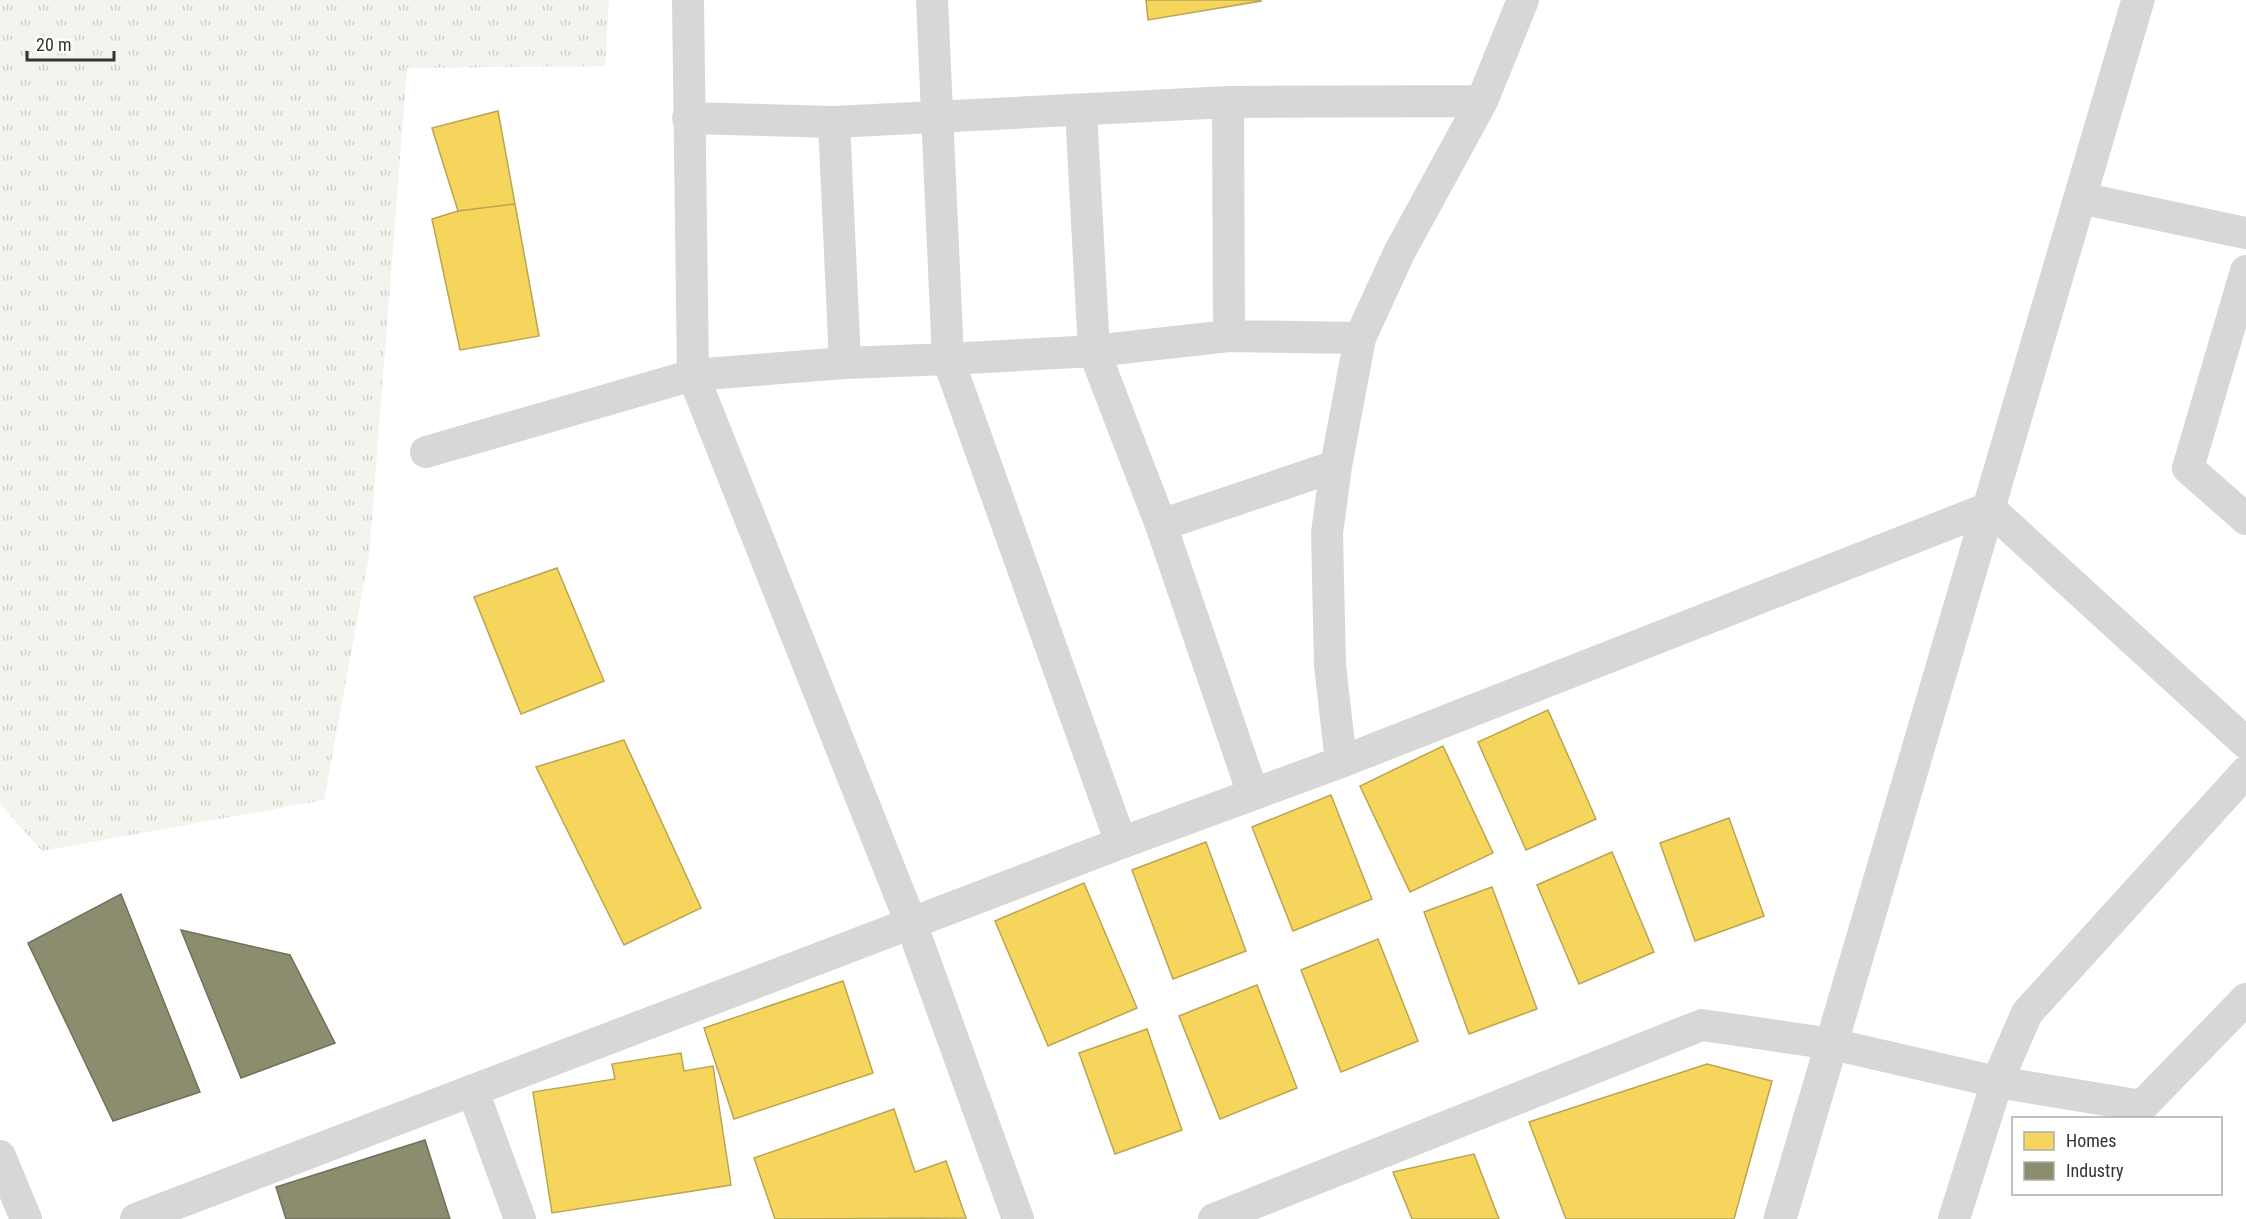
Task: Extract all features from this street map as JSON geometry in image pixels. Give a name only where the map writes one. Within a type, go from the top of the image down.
[{"type":"street","points":[[688,0],[693,375],[911,923],[1018,1219]]},
{"type":"street","points":[[932,0],[948,359],[1121,843]]},
{"type":"street","points":[[1341,762],[1330,665],[1326,533],[1360,338],[1399,253],[1482,101],[1523,0]]},
{"type":"street","points":[[1780,1219],[2138,0]]},
{"type":"street","points":[[688,118],[834,122],[1228,102],[1482,101]]},
{"type":"street","points":[[1228,102],[1229,336]]},
{"type":"street","points":[[1081,111],[1094,351],[1161,525],[1253,794]]},
{"type":"street","points":[[834,122],[845,363]]},
{"type":"street","points":[[2080,198],[2246,234]]},
{"type":"street","points":[[2246,271],[2188,468],[2246,519]]},
{"type":"street","points":[[426,452],[693,375],[845,363],[1094,351],[1229,336],[1360,338]]},
{"type":"street","points":[[1161,525],[1336,466]]},
{"type":"street","points":[[1989,508],[2246,742]]},
{"type":"street","points":[[136,1219],[1121,843],[1341,762],[1989,508]]},
{"type":"street","points":[[1954,1219],[1997,1082],[2027,1013],[2246,772]]},
{"type":"street","points":[[1214,1219],[1702,1025],[1832,1044],[1997,1082],[2142,1106],[2246,999]]},
{"type":"street","points":[[473,1091],[520,1219]]},
{"type":"street","points":[[0,1156],[26,1219]]},
{"type":"green space","points":[[0,0],[609,0],[605,66],[407,68],[369,556],[324,800],[42,851],[0,804]]},
{"type":"building: Homes","points":[[1146,0],[1261,0],[1261,1],[1148,20]]},
{"type":"building: Homes","points":[[498,111],[515,204],[458,211],[432,128]]},
{"type":"building: Homes","points":[[515,204],[539,336],[460,350],[432,219],[458,211]]},
{"type":"building: Homes","points":[[557,568],[604,681],[521,714],[474,597]]},
{"type":"building: Homes","points":[[1548,710],[1596,819],[1526,850],[1478,742]]},
{"type":"building: Homes","points":[[624,740],[701,908],[624,945],[536,767]]},
{"type":"building: Homes","points":[[1443,746],[1493,853],[1410,892],[1360,786]]},
{"type":"building: Homes","points":[[1331,795],[1372,899],[1293,931],[1252,827]]},
{"type":"building: Homes","points":[[1729,818],[1764,916],[1695,941],[1660,843]]},
{"type":"building: Homes","points":[[1206,842],[1246,951],[1173,979],[1132,870]]},
{"type":"building: Homes","points":[[1612,852],[1654,952],[1579,984],[1537,885]]},
{"type":"building: Homes","points":[[1084,883],[1137,1008],[1048,1046],[995,921]]},
{"type":"building: Homes","points":[[1492,887],[1537,1009],[1469,1034],[1424,912]]},
{"type":"building: Homes","points":[[1378,939],[1418,1041],[1341,1072],[1301,970]]},
{"type":"building: Homes","points":[[843,981],[873,1073],[734,1119],[704,1028]]},
{"type":"building: Homes","points":[[1257,985],[1297,1088],[1220,1119],[1179,1016]]},
{"type":"building: Homes","points":[[1147,1029],[1182,1130],[1115,1154],[1079,1053]]},
{"type":"building: Homes","points":[[681,1053],[684,1071],[713,1066],[731,1185],[552,1213],[533,1092],[615,1079],[612,1064]]},
{"type":"building: Homes","points":[[1707,1064],[1772,1081],[1734,1219],[1566,1219],[1529,1122]]},
{"type":"building: Homes","points":[[894,1109],[915,1172],[946,1161],[966,1218],[775,1219],[754,1158]]},
{"type":"building: Homes","points":[[1474,1154],[1499,1219],[1412,1219],[1393,1172]]},
{"type":"building: Industry","points":[[121,894],[200,1092],[113,1121],[28,943]]},
{"type":"building: Industry","points":[[181,930],[290,955],[335,1043],[241,1078]]},
{"type":"building: Industry","points":[[425,1140],[450,1219],[286,1219],[276,1187]]}]
